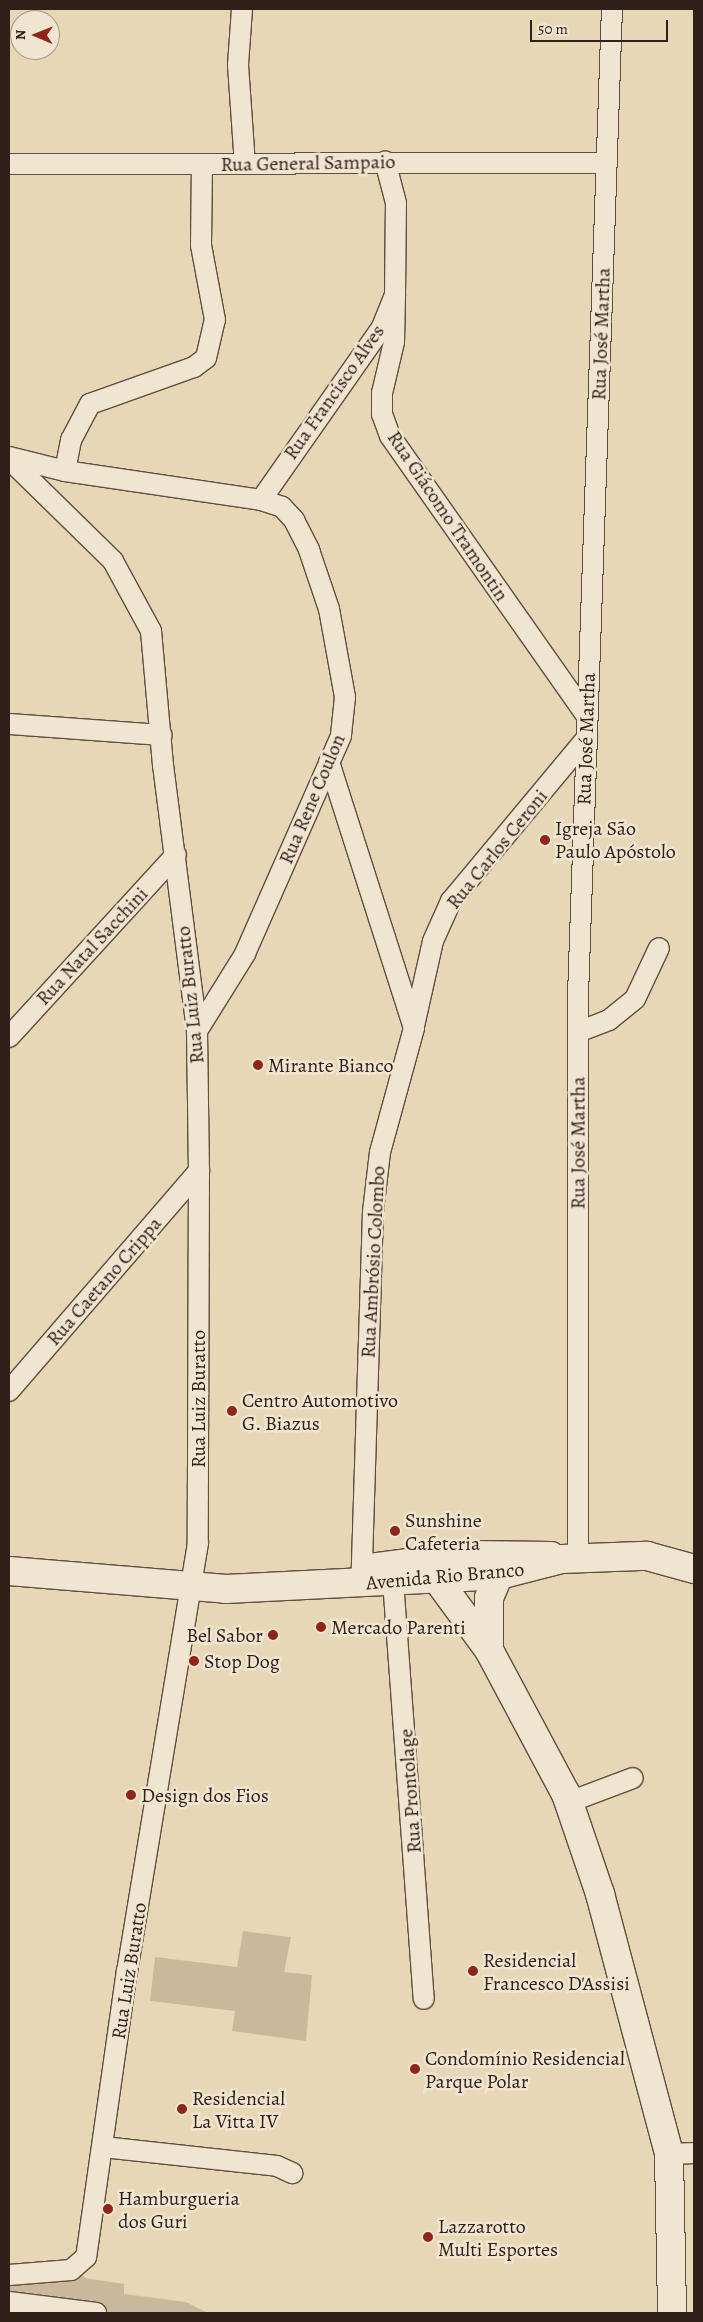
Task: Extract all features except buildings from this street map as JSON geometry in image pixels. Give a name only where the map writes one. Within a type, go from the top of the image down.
[{"type":"main road","name":"Avenida Rio Branco","points":[[9,1589],[192,1595],[226,1589],[328,1582],[393,1574],[470,1555],[647,1556],[690,1566]]},
{"type":"main road","name":"Avenida Rio Branco","points":[[393,1574],[437,1580],[499,1575],[561,1557]]},
{"type":"main road","name":"Avenida Rio Branco","points":[[9,1571],[192,1595]]},
{"type":"main road","points":[[489,1650],[487,1611],[499,1575]]},
{"type":"main road","points":[[437,1580],[489,1650],[569,1802],[600,1894],[682,2153],[672,2313]]},
{"type":"street","points":[[242,9],[238,65],[245,164]]},
{"type":"street","name":"Rua José Martha","points":[[561,1557],[586,738],[612,9]]},
{"type":"street","name":"Rua General Sampaio","points":[[9,164],[202,165],[385,160],[607,163]]},
{"type":"street","name":"Rua Francisco Alves","points":[[261,500],[382,327],[395,295],[396,202],[385,160]]},
{"type":"street","points":[[65,471],[71,440],[90,404],[194,367],[206,358],[215,320],[201,245],[202,165]]},
{"type":"street","name":"Rua Giácomo Tramontin","points":[[395,295],[394,342],[382,393],[382,414],[390,436],[587,716]]},
{"type":"street","name":"Rua Rene Coulon","points":[[9,458],[65,471],[261,500],[282,507],[304,534],[329,609],[345,716],[329,762],[245,954],[197,1031]]},
{"type":"street","name":"Rua Luiz Buratto","points":[[9,458],[95,540],[134,596],[151,631],[197,1031],[199,1171],[198,1543],[192,1595],[127,1970],[103,2148],[82,2264],[71,2270],[9,2275]]},
{"type":"street","points":[[9,724],[162,735]]},
{"type":"street","name":"Rua Carlos Ceroni","points":[[414,1028],[433,941],[451,901],[586,738]]},
{"type":"street","points":[[329,762],[414,1028]]},
{"type":"street","name":"Rua Natal Sacchini","points":[[9,1037],[176,855]]},
{"type":"street","points":[[578,1032],[609,1020],[635,999],[659,948]]},
{"type":"street","name":"Rua Ambrósio Colombo","points":[[360,1577],[373,1212],[380,1152],[414,1028]]},
{"type":"street","name":"Rua Caetano Crippa","points":[[9,1390],[199,1171]]},
{"type":"street","name":"Rua Prontolage","points":[[393,1574],[424,1998]]},
{"type":"street","points":[[569,1802],[633,1778]]},
{"type":"street","points":[[103,2148],[277,2166],[292,2173]]},
{"type":"street","points":[[9,2302],[96,2313]]},
{"type":"shaded area","points":[[243,1931],[291,1937],[284,1972],[312,1975],[306,2041],[232,2031],[235,2011],[150,2001],[155,1957],[237,1967]]},
{"type":"shaded area","points":[[77,2270],[85,2278],[124,2284],[124,2294],[186,2302],[208,2313],[9,2313],[9,2287],[14,2280]]},
{"type":"place","name":"Igreja São Paulo Apóstolo","points":[[545,840]]},
{"type":"place","name":"Mirante Bianco","points":[[258,1065]]},
{"type":"place","name":"Centro Automotivo G. Biazus","points":[[232,1411]]},
{"type":"place","name":"Sunshine Cafeteria","points":[[395,1531]]},
{"type":"place","name":"Mercado Parenti","points":[[321,1627]]},
{"type":"place","name":"Bel Sabor","points":[[273,1635]]},
{"type":"place","name":"Stop Dog","points":[[194,1661]]},
{"type":"place","name":"Design dos Fios","points":[[131,1795]]},
{"type":"place","name":"Residencial Francesco D'Assisi","points":[[473,1971]]},
{"type":"place","name":"Condomínio Residencial Parque Polar","points":[[415,2069]]},
{"type":"place","name":"Residencial La Vitta IV","points":[[182,2109]]},
{"type":"place","name":"Hamburgueria dos Guri","points":[[108,2209]]},
{"type":"place","name":"Lazzarotto Multi Esportes","points":[[428,2237]]}]
